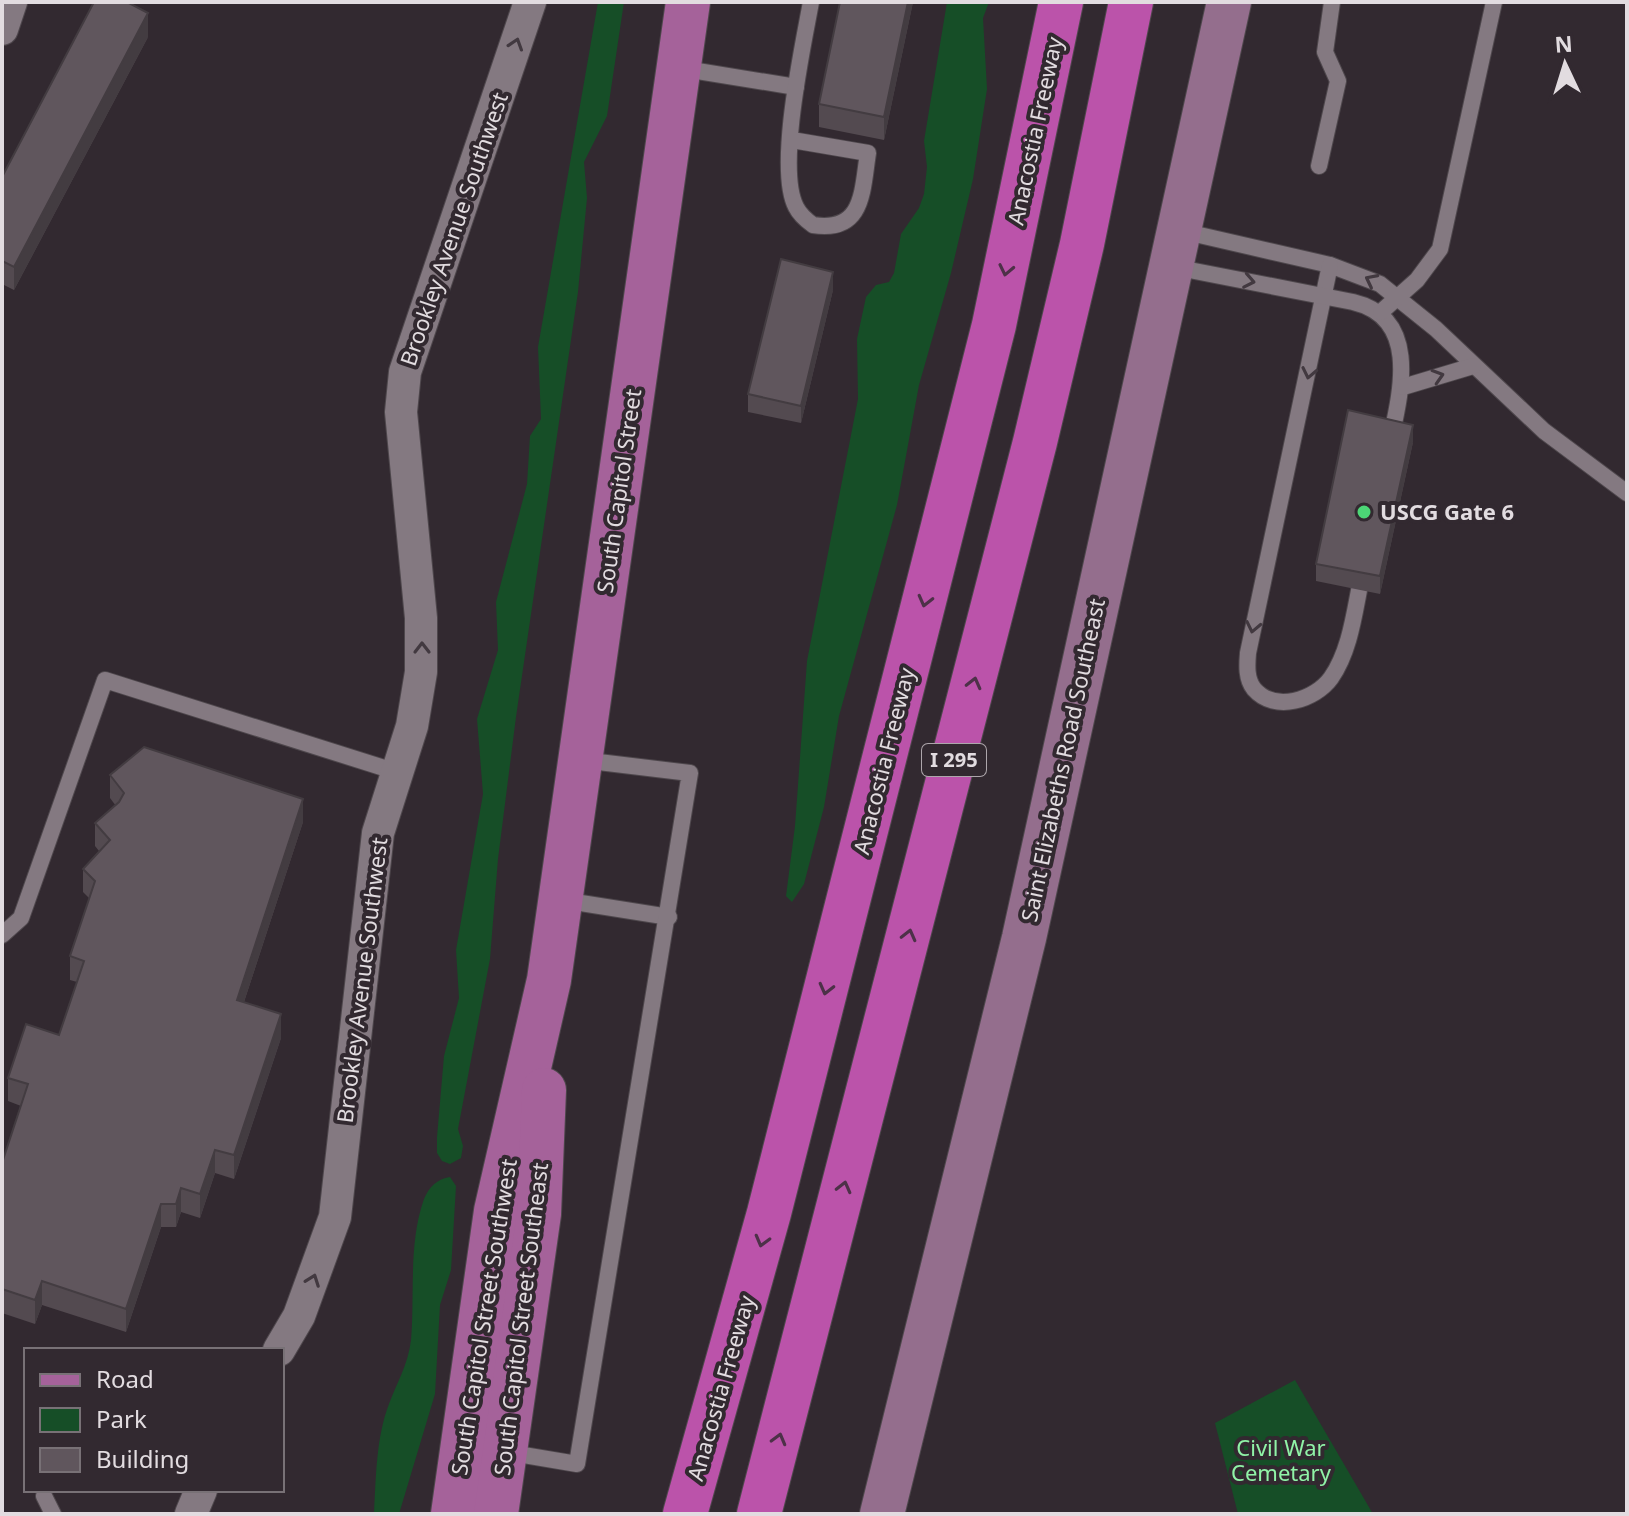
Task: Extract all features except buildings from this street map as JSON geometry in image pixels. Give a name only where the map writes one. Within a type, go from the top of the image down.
[{"type":"highway","name":"Anacostia Freeway","points":[[685,1514],[773,1198],[994,325],[1061,2]]},
{"type":"highway","name":"I 295","points":[[759,1514],[1035,442],[1088,215],[1131,2]]},
{"type":"main road","name":"South Capitol Street","points":[[549,980],[688,2]]},
{"type":"main road","name":"Saint Elizabeths Road Southeast","points":[[882,1514],[1008,1008],[1229,2]]},
{"type":"main road","name":"South Capitol Street Southeast","points":[[496,1514],[539,1214],[549,980]]},
{"type":"main road","name":"South Capitol Street Southwest","points":[[453,1514],[496,1211],[549,980]]},
{"type":"street","points":[[2,29],[11,2]]},
{"type":"street","name":"Brookley Avenue Southwest","points":[[280,1348],[299,1316],[335,1217],[378,833],[415,712],[422,658],[421,618],[401,425],[403,385],[416,334],[530,2]]},
{"type":"street","points":[[191,1514],[200,1492]]},
{"type":"lane","points":[[792,140],[868,153],[861,196],[850,219],[825,227],[813,225],[802,217],[792,192],[792,140],[796,87],[811,2]]},
{"type":"lane","points":[[1319,166],[1338,81],[1325,52],[1332,2]]},
{"type":"lane","points":[[1381,312],[1424,272],[1440,249],[1494,2]]},
{"type":"lane","points":[[677,68],[796,87]]},
{"type":"lane","points":[[1176,249],[1330,265],[1365,276],[1398,296],[1544,431],[1627,493]]},
{"type":"lane","points":[[1176,249],[1381,312],[1396,337],[1403,387],[1386,464]]},
{"type":"lane","points":[[1330,265],[1326,296],[1248,653],[1247,673],[1254,689],[1267,698],[1300,700],[1329,681],[1346,649],[1366,556]]},
{"type":"lane","points":[[1403,387],[1473,366]]},
{"type":"lane","points":[[2,935],[21,918],[105,680],[397,772]]},
{"type":"lane","points":[[505,1451],[577,1464],[669,917],[690,773],[581,760]]},
{"type":"lane","points":[[561,900],[669,917]]},
{"type":"lane","points":[[44,1496],[53,1514]]},
{"type":"green space","points":[[598,2],[624,2],[607,116],[584,162],[587,198],[578,292],[516,717],[498,859],[490,959],[458,1129],[463,1146],[461,1158],[450,1164],[442,1161],[437,1153],[437,1137],[444,1056],[459,998],[456,950],[483,794],[477,719],[498,650],[496,602],[527,484],[530,436],[541,419],[538,347]]},
{"type":"green space","points":[[947,2],[989,2],[983,18],[987,89],[973,179],[951,273],[919,385],[897,505],[839,716],[824,807],[804,884],[792,902],[786,896],[795,826],[807,661],[858,399],[857,339],[866,297],[876,285],[889,282],[894,273],[901,234],[919,208],[924,194],[927,167],[924,141]]},
{"type":"green space","points":[[450,1177],[456,1186],[451,1270],[440,1305],[435,1394],[399,1514],[374,1514],[381,1430],[410,1349],[414,1252],[419,1216],[431,1187]]},
{"type":"green space","name":"Civil War Cemetary","points":[[1295,1380],[1373,1514],[1238,1514],[1215,1423]]},
{"type":"place","name":"USCG Gate 6","points":[[1364,512]]}]
